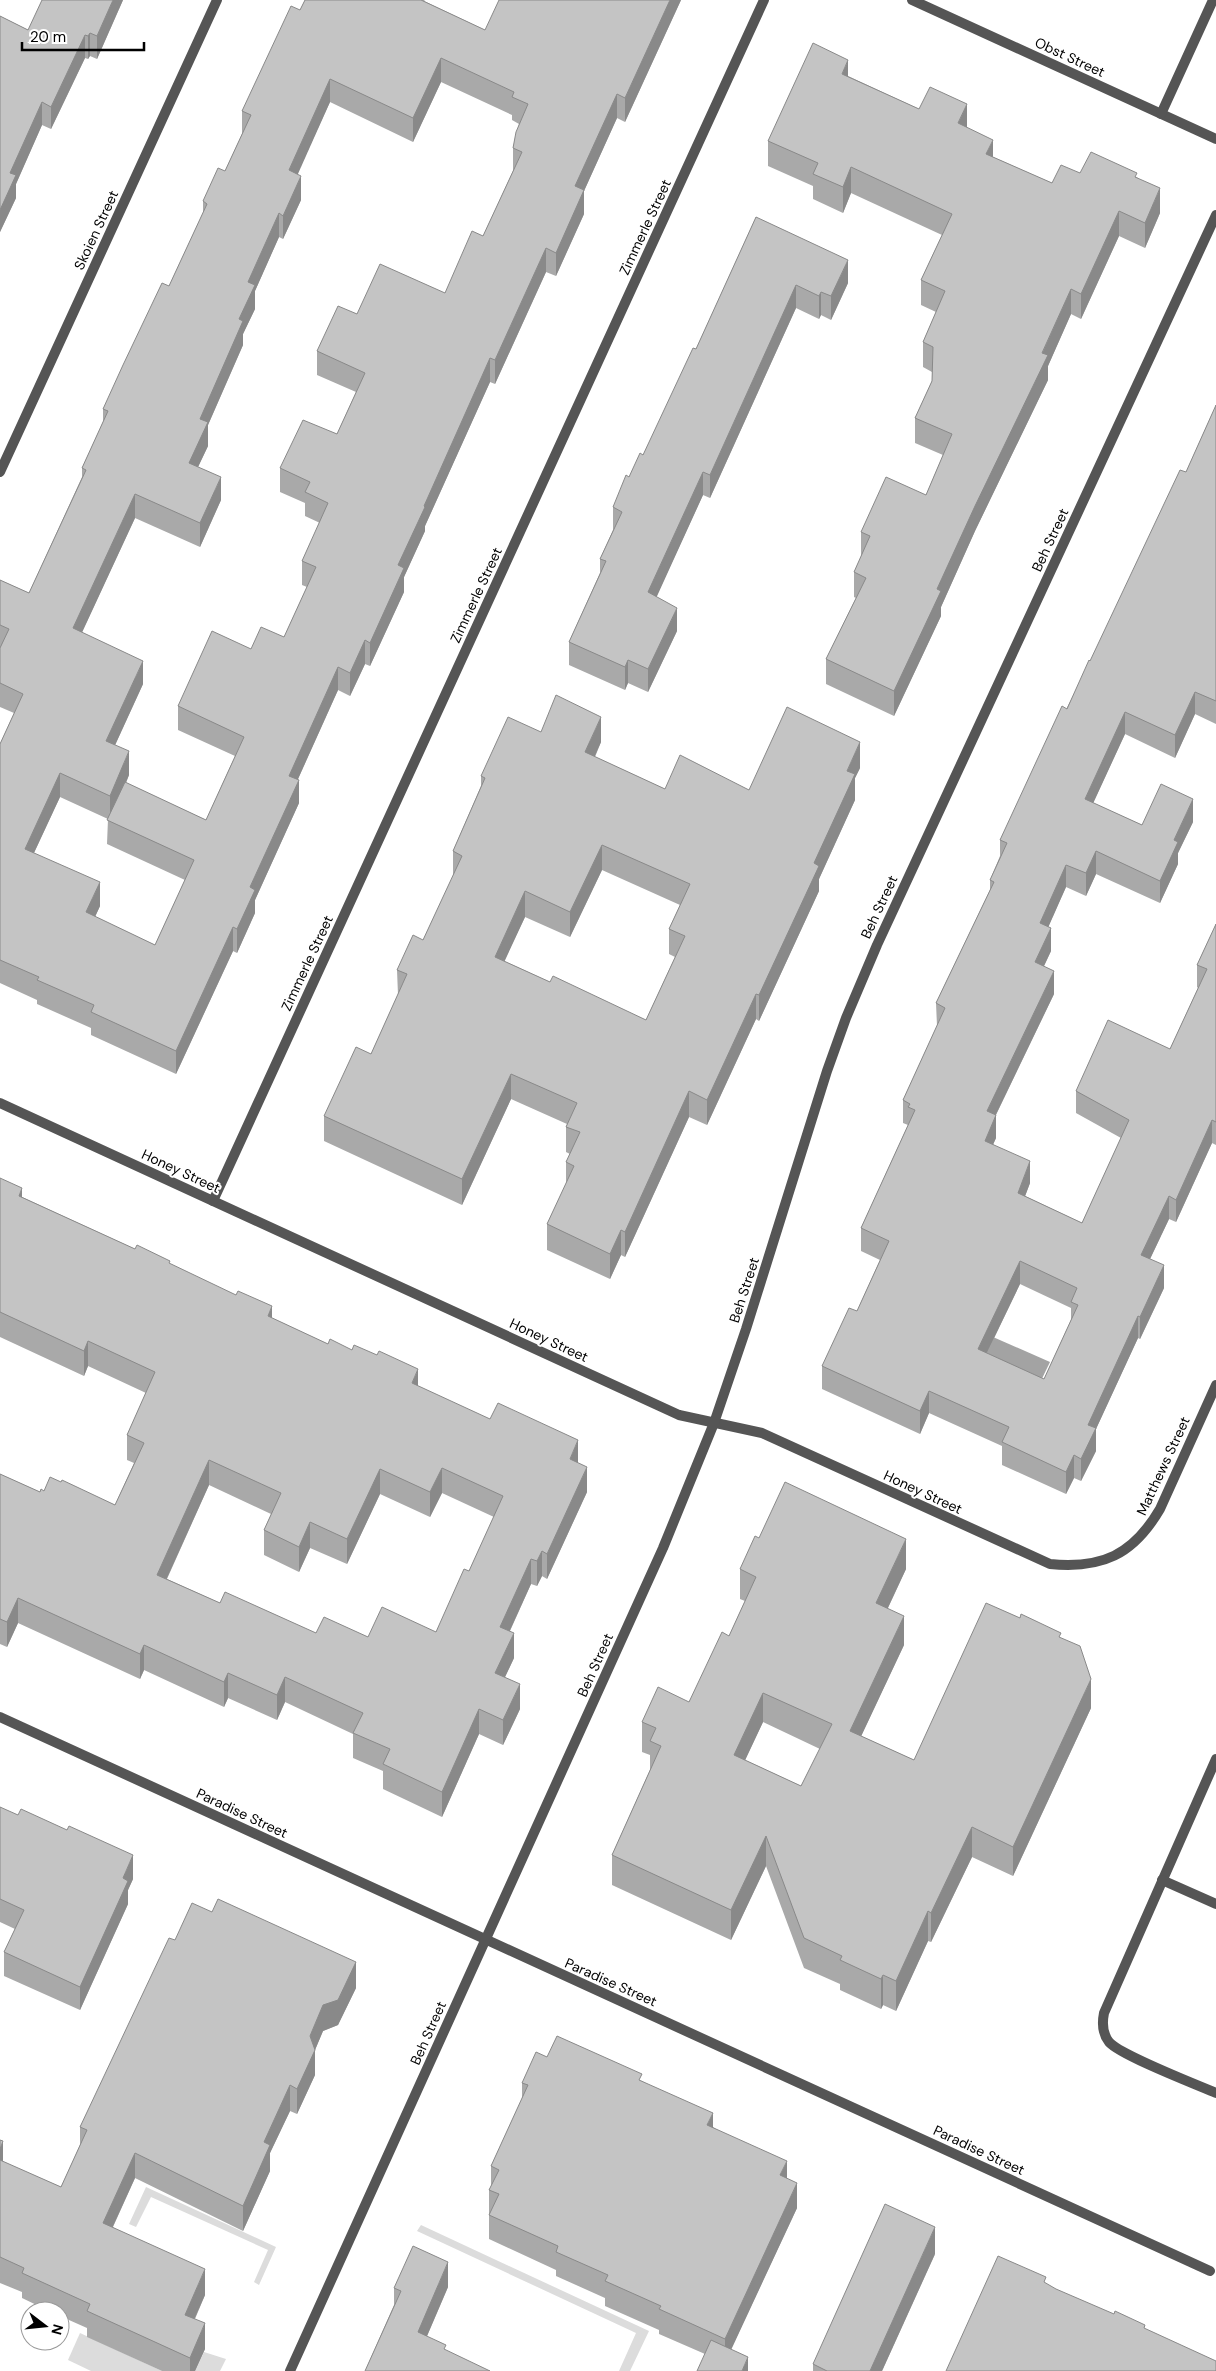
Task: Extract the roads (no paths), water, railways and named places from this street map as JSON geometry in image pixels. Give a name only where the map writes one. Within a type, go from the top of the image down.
[{"type":"street","name":"Skoien Street","points":[[0,472],[217,0]]},
{"type":"street","name":"Zimmerle Street","points":[[213,1201],[764,0]]},
{"type":"street","name":"Obst Street","points":[[912,0],[1216,139]]},
{"type":"street","points":[[1160,114],[1213,0]]},
{"type":"street","name":"Beh Street","points":[[290,2371],[663,1548],[714,1423],[746,1329],[827,1071],[846,1018],[881,936],[1216,215]]},
{"type":"street","name":"Honey Street","points":[[0,1103],[679,1415],[762,1433],[1050,1564],[1074,1566],[1098,1563]]},
{"type":"street","name":"Matthews Street","points":[[1098,1563],[1120,1554],[1136,1542],[1150,1526],[1216,1385]]},
{"type":"street","name":"Paradise Street","points":[[0,1717],[1210,2271]]},
{"type":"street","points":[[1216,1759],[1104,2013],[1104,2033],[1116,2049],[1216,2093]]},
{"type":"street","points":[[1162,1880],[1216,1904]]}]
